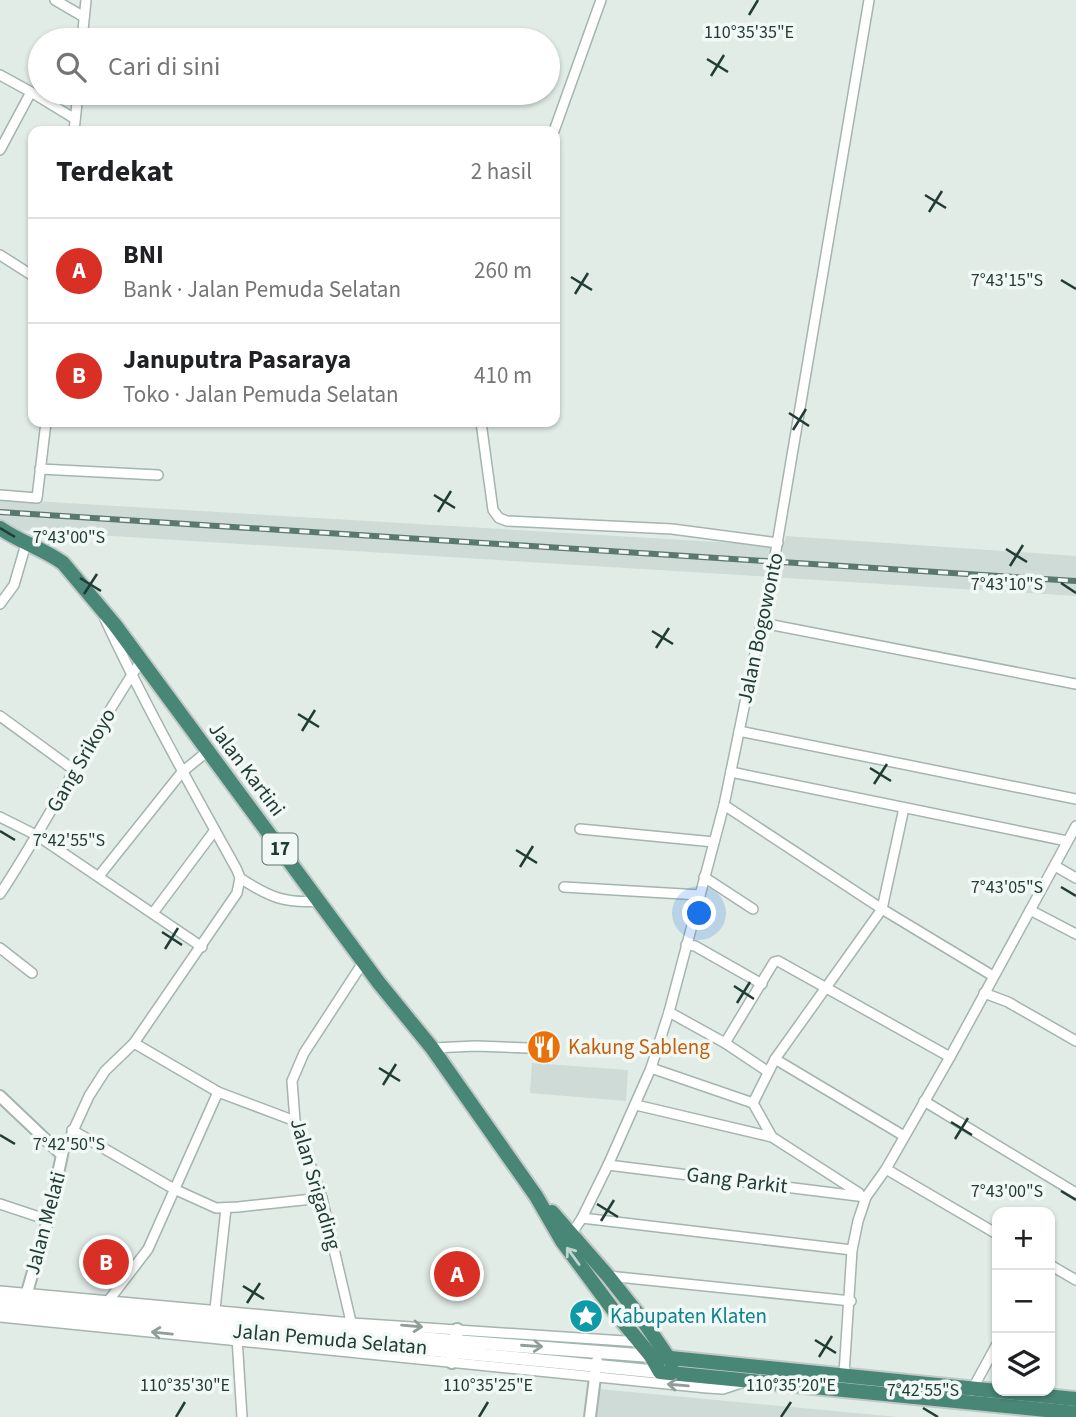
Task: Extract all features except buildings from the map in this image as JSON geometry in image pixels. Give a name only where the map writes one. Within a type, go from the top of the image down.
[{"type":"highway","name":"Jalan Kartini","points":[[0,528],[53,556],[97,603],[432,1048],[536,1196],[562,1241],[640,1342]]},
{"type":"highway","name":"Jalan Kartini","points":[[536,1196],[608,1276],[670,1358]]},
{"type":"highway","name":"17","points":[[640,1342],[652,1356],[660,1372]]},
{"type":"highway","points":[[652,1356],[844,1374],[1076,1413]]},
{"type":"highway","name":"17","points":[[670,1358],[677,1373]]},
{"type":"highway","points":[[660,1372],[745,1382],[1076,1399]]},
{"type":"main road","name":"Jalan Pemuda Selatan","points":[[0,1298],[236,1331],[353,1332],[454,1346],[596,1371],[660,1372]]},
{"type":"main road","name":"Jalan Pemuda Selatan","points":[[0,1308],[24,1301]]},
{"type":"main road","name":"Jalan Pemuda Selatan","points":[[505,1355],[598,1351],[652,1356]]},
{"type":"street","points":[[55,0],[84,17]]},
{"type":"street","points":[[83,28],[86,0]]},
{"type":"street","points":[[556,126],[601,0]]},
{"type":"street","name":"Jalan Bogowonto","points":[[572,1233],[608,1165],[651,1068],[669,1012],[724,805],[778,543],[869,0]]},
{"type":"street","points":[[0,75],[28,90]]},
{"type":"street","points":[[0,150],[28,98]]},
{"type":"street","points":[[51,105],[75,120]]},
{"type":"street","points":[[74,126],[77,105]]},
{"type":"street","points":[[0,255],[28,273]]},
{"type":"street","points":[[0,495],[37,498],[45,427]]},
{"type":"street","points":[[482,427],[493,510],[499,518],[507,521],[671,529],[778,543]]},
{"type":"street","points":[[40,469],[158,475]]},
{"type":"street","points":[[0,604],[14,585],[26,544]]},
{"type":"street","points":[[97,603],[131,676],[240,878],[268,895],[287,902],[320,901]]},
{"type":"street","points":[[762,623],[1076,684]]},
{"type":"street","name":"Gang Srikoyo","points":[[0,894],[38,836],[74,770],[141,661]]},
{"type":"street","points":[[0,716],[74,770]]},
{"type":"street","points":[[739,732],[1076,799]]},
{"type":"street","points":[[99,876],[182,772],[208,751]]},
{"type":"street","points":[[731,772],[1067,841]]},
{"type":"street","points":[[724,805],[882,909],[993,976]]},
{"type":"street","points":[[753,1102],[775,1059],[882,909],[904,808]]},
{"type":"street","points":[[0,817],[38,836],[202,947]]},
{"type":"street","points":[[844,1374],[851,1301],[852,1250],[864,1197],[886,1168],[950,1056],[1076,826]]},
{"type":"street","points":[[580,829],[714,842]]},
{"type":"street","points":[[153,913],[215,830]]},
{"type":"street","points":[[1055,866],[1076,878]]},
{"type":"street","points":[[704,877],[753,909]]},
{"type":"street","points":[[62,1155],[72,1130],[105,1071],[134,1043],[202,947],[237,893],[240,878]]},
{"type":"street","points":[[565,887],[700,895]]},
{"type":"street","points":[[1030,910],[1076,934]]},
{"type":"street","points":[[686,945],[695,946],[762,984]]},
{"type":"street","points":[[0,948],[32,973]]},
{"type":"street","name":"Jalan Srigading","points":[[353,1332],[322,1198],[295,1121],[292,1081],[296,1067],[364,961]]},
{"type":"street","points":[[725,1043],[774,962],[778,961],[950,1056]]},
{"type":"street","points":[[984,993],[1008,1002],[1076,1041]]},
{"type":"street","points":[[669,1012],[725,1043],[767,1071]]},
{"type":"street","points":[[134,1043],[218,1092],[295,1121]]},
{"type":"street","points":[[432,1048],[528,1048]]},
{"type":"street","points":[[775,1059],[904,1136]]},
{"type":"street","points":[[651,1068],[753,1102],[772,1137]]},
{"type":"street","points":[[109,1300],[148,1250],[218,1092]]},
{"type":"street","name":"Jalan Melati","points":[[0,1096],[62,1155],[48,1220],[24,1301]]},
{"type":"street","points":[[924,1101],[1076,1193]]},
{"type":"street","points":[[636,1105],[772,1137],[864,1197]]},
{"type":"street","points":[[72,1130],[174,1189],[208,1205],[226,1208],[322,1198]]},
{"type":"street","name":"Gang Parkit","points":[[608,1165],[864,1197]]},
{"type":"street","points":[[886,1168],[992,1231]]},
{"type":"street","points":[[0,1203],[48,1220]]},
{"type":"street","points":[[215,1309],[226,1208]]},
{"type":"street","points":[[582,1218],[852,1250]]},
{"type":"street","points":[[1055,1268],[1076,1280]]},
{"type":"street","points":[[608,1276],[851,1301]]},
{"type":"street","points":[[0,1290],[24,1301],[109,1300],[215,1309],[353,1332]]},
{"type":"street","points":[[0,1317],[201,1327],[454,1346],[640,1342]]},
{"type":"street","points":[[236,1331],[242,1417]]},
{"type":"street","points":[[454,1346],[505,1355]]},
{"type":"street","points":[[590,1417],[598,1351]]},
{"type":"street","points":[[973,1395],[992,1355]]},
{"type":"street","points":[[596,1371],[723,1389],[745,1382]]},
{"type":"shaded area","points":[[0,499],[783,546],[786,536],[1076,556],[1076,596],[0,529]]},
{"type":"shaded area","points":[[532,1063],[628,1070],[626,1101],[530,1093]]},
{"type":"shaded area","points":[[599,1389],[898,1417],[596,1417]]},
{"type":"railway","points":[[0,512],[1076,581]]},
{"type":"place","name":"Kakung Sableng","points":[[544,1047]]},
{"type":"place","name":"Januputra Pasaraya","points":[[106,1262]]},
{"type":"place","name":"BNI","points":[[457,1274]]},
{"type":"place","name":"Kabupaten Klaten","points":[[586,1316]]}]
